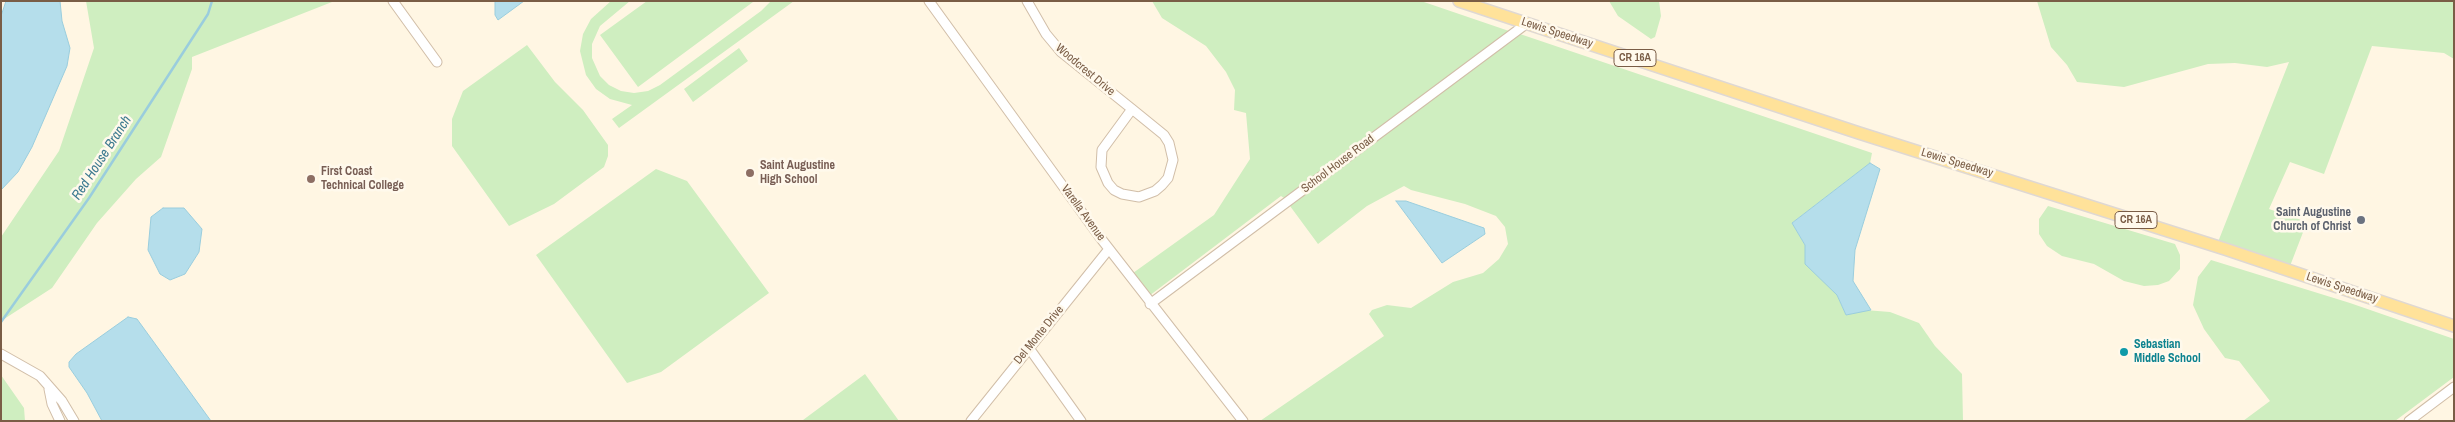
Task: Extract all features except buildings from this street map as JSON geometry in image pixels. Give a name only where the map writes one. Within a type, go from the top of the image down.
[{"type":"main road","name":"Lewis Speedway","points":[[1459,1],[1867,135],[2046,190],[2454,326]]},
{"type":"street","points":[[394,1],[437,62]]},
{"type":"street","name":"Varella Avenue","points":[[929,1],[1150,304],[1243,421]]},
{"type":"street","name":"Woodcrest Drive","points":[[1027,1],[1046,34],[1060,52],[1132,109],[1164,135],[1169,143],[1172,169],[1162,185],[1155,191],[1139,197],[1114,190],[1108,183],[1101,167],[1102,150],[1132,109]]},
{"type":"street","name":"School House Road","points":[[1150,304],[1526,24]]},
{"type":"street","name":"Del Monte Drive","points":[[971,421],[1109,249]]},
{"type":"street","points":[[1028,348],[1081,421]]},
{"type":"street","points":[[1,354],[40,376],[48,388],[62,401],[74,421]]},
{"type":"street","points":[[2408,421],[2454,387]]},
{"type":"street","points":[[48,388],[52,404],[60,421]]},
{"type":"green space","points":[[86,1],[332,2],[192,57],[192,69],[161,157],[136,179],[97,223],[52,288],[1,321],[1,237],[59,151],[94,48]]},
{"type":"green space","points":[[611,1],[630,1],[600,26],[592,44],[592,58],[600,76],[609,85],[621,91],[634,93],[648,91],[660,85],[761,11],[771,1],[794,1],[619,128],[612,119],[632,105],[610,99],[596,89],[586,75],[580,51],[583,34],[591,19]]},
{"type":"green space","points":[[647,1],[753,2],[638,87],[600,35]]},
{"type":"green space","points":[[1152,1],[1421,1],[1509,31],[1284,198],[1281,196],[1149,296],[1133,273],[1214,215],[1250,159],[1246,113],[1234,110],[1235,90],[1226,72],[1206,46],[1162,18]]},
{"type":"green space","points":[[1609,1],[1659,1],[1661,16],[1655,37],[1651,39],[1618,16]]},
{"type":"green space","points":[[2037,1],[2454,1],[2454,59],[2444,53],[2372,46],[2324,174],[2290,162],[2269,209],[2307,222],[2290,266],[2218,242],[2289,62],[2267,67],[2235,63],[2208,64],[2124,87],[2077,82],[2067,65],[2051,47]]},
{"type":"green space","points":[[1520,34],[1872,153],[1870,163],[1792,223],[1805,245],[1806,264],[1837,295],[1846,315],[1865,310],[1890,312],[1919,323],[1935,346],[1962,374],[1963,421],[1260,421],[1384,336],[1369,314],[1372,310],[1387,305],[1411,308],[1453,282],[1483,273],[1499,259],[1508,244],[1505,227],[1496,216],[1465,204],[1411,190],[1404,186],[1367,206],[1318,244],[1290,206]]},
{"type":"green space","points":[[527,45],[555,82],[583,110],[608,145],[608,156],[604,167],[554,204],[509,226],[452,146],[452,119],[463,91]]},
{"type":"green space","points":[[739,48],[748,61],[693,102],[684,89]]},
{"type":"green space","points":[[656,169],[687,181],[769,293],[661,372],[627,383],[536,255]]},
{"type":"green space","points":[[2048,206],[2175,244],[2180,255],[2180,269],[2169,281],[2158,285],[2144,286],[2124,281],[2094,264],[2062,256],[2047,246],[2039,234],[2039,219]]},
{"type":"green space","points":[[2211,260],[2350,303],[2454,339],[2454,377],[2395,421],[2243,421],[2270,401],[2239,361],[2225,358],[2204,329],[2193,305],[2198,277]]},
{"type":"green space","points":[[865,374],[899,421],[803,420]]},
{"type":"green space","points":[[1,375],[24,408],[25,421],[1,421]]},
{"type":"water","points":[[6,1],[60,1],[62,21],[70,48],[67,66],[32,147],[18,172],[1,190],[1,16]]},
{"type":"water","points":[[495,1],[524,1],[498,20],[495,15]]},
{"type":"water","points":[[1870,163],[1880,169],[1855,250],[1853,281],[1871,310],[1846,315],[1837,295],[1805,264],[1805,245],[1792,223]]},
{"type":"water","points":[[1396,201],[1406,201],[1484,228],[1485,234],[1442,263]]},
{"type":"water","points":[[163,208],[184,208],[202,229],[199,252],[185,274],[170,280],[160,274],[148,250],[151,217]]},
{"type":"water","points":[[128,317],[137,319],[211,421],[102,421],[87,393],[69,367],[69,362],[76,354]]},
{"type":"waterway","name":"Red House Branch","points":[[1,322],[89,198],[208,14],[212,1]]},
{"type":"place","name":"Saint Augustine High School","points":[[750,173]]},
{"type":"place","name":"First Coast Technical College","points":[[311,179]]},
{"type":"place","name":"Saint Augustine Church of Christ","points":[[2361,220]]},
{"type":"place","name":"Sebastian Middle School","points":[[2124,352]]}]
